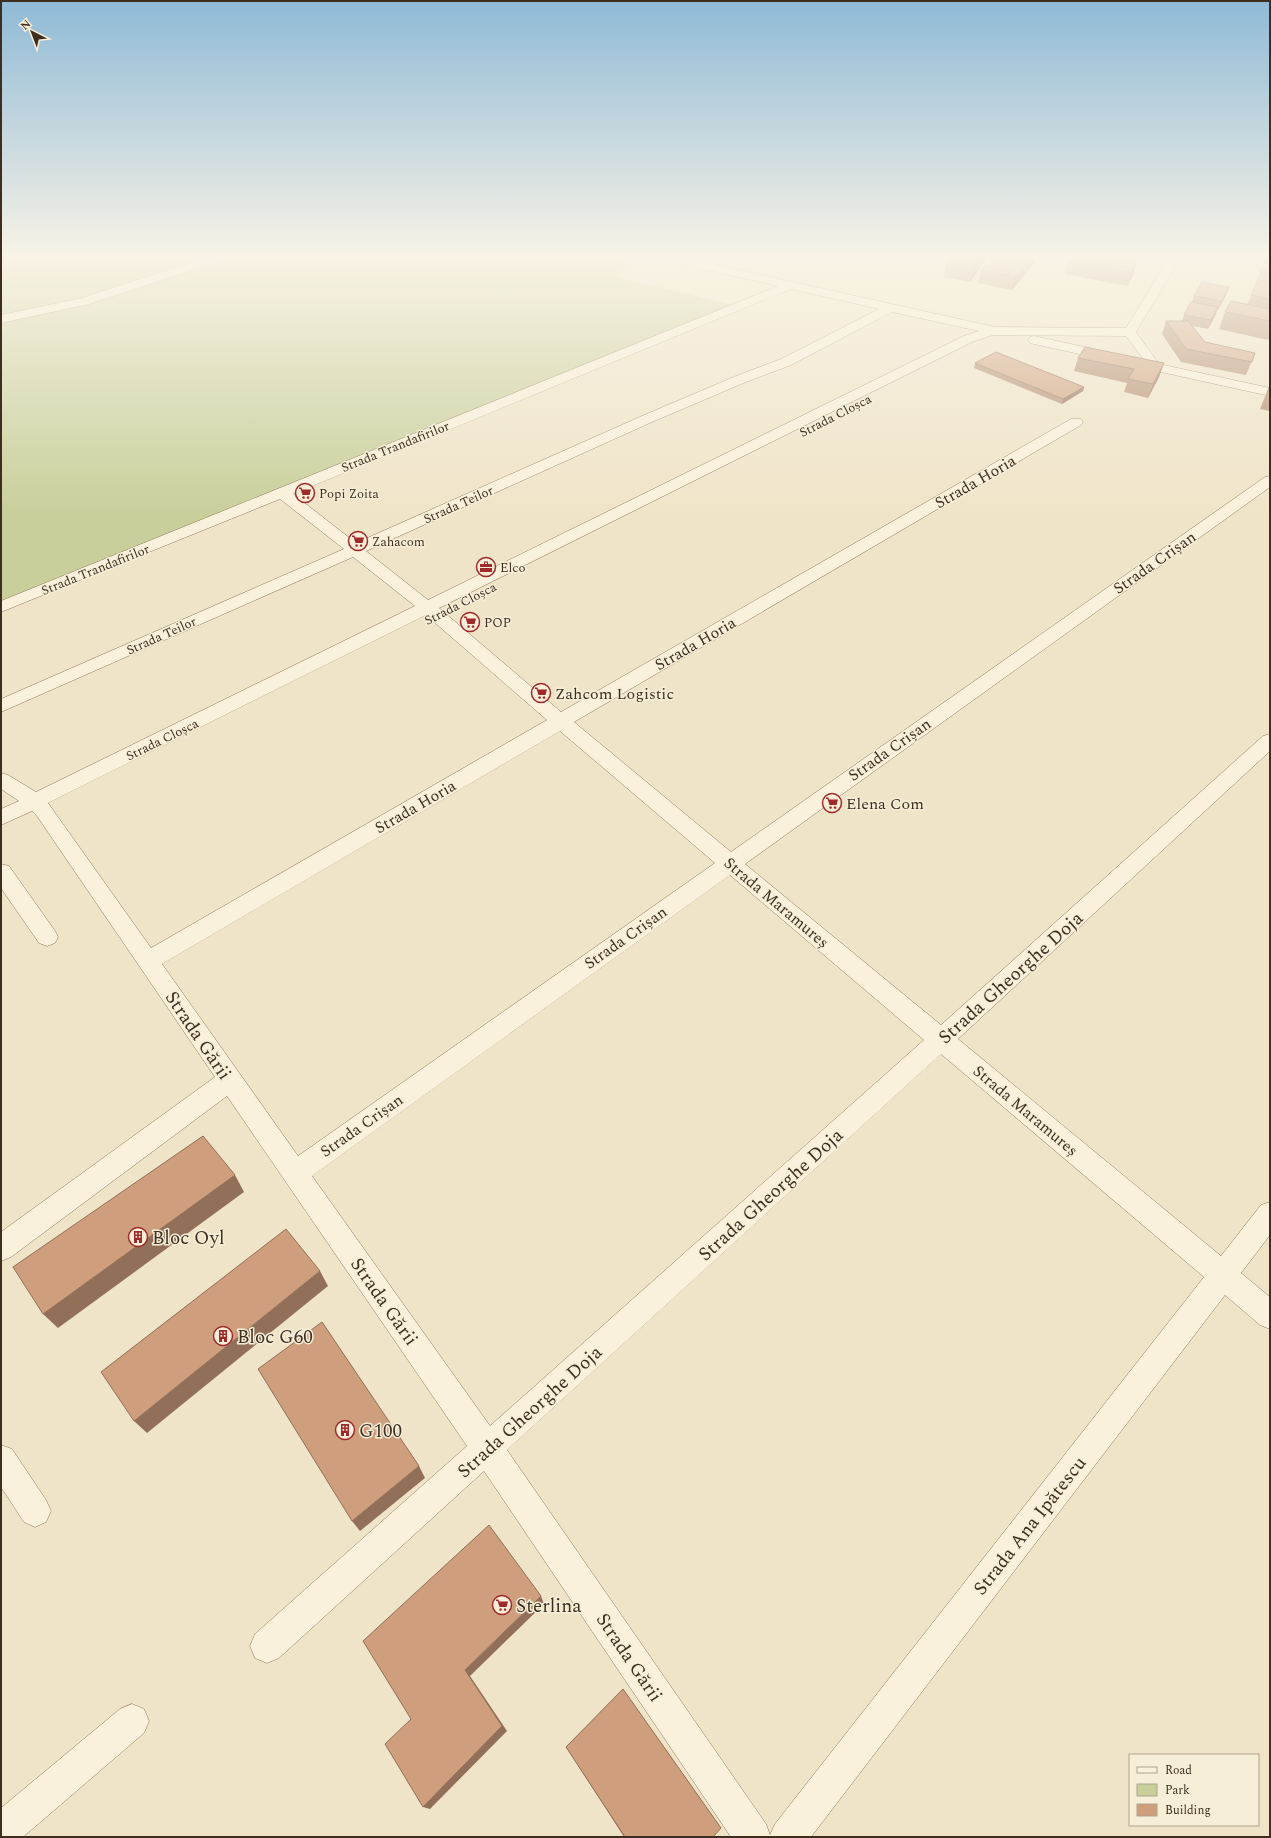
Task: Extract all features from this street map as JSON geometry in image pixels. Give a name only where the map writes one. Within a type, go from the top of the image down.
[{"type":"street","name":"Strada Trandafirilor","points":[[1,607],[654,341]]},
{"type":"street","name":"Strada Teilor","points":[[1,706],[647,419],[741,379],[786,362],[827,341]]},
{"type":"street","name":"Strada Cloșca","points":[[1,818],[40,807],[431,611],[980,341]]},
{"type":"street","points":[[1036,341],[1270,392]]},
{"type":"street","points":[[1136,341],[1155,367]]},
{"type":"street","name":"Strada Horia","points":[[148,961],[1076,422]]},
{"type":"street","name":"Strada Crișan","points":[[295,1173],[730,862],[1270,480]]},
{"type":"street","name":"Strada Maramureș","points":[[281,492],[431,611],[560,721],[942,1039],[1270,1315]]},
{"type":"street","name":"Strada Gheorghe Doja","points":[[267,1646],[488,1449],[942,1039],[1270,740]]},
{"type":"street","name":"Strada Gării","points":[[1,780],[40,807],[488,1449],[753,1837]]},
{"type":"street","points":[[1,872],[47,937]]},
{"type":"street","points":[[1,1248],[230,1080]]},
{"type":"street","name":"Strada Ana Ipătescu","points":[[788,1837],[1270,1214]]},
{"type":"street","points":[[1,1460],[35,1511]]},
{"type":"street","points":[[1,1832],[132,1722]]},
{"type":"green space","points":[[1,341],[644,341],[288,486],[1,607]]},
{"type":"building","points":[[1180,341],[1204,341],[1255,353],[1252,362],[1186,349]]},
{"type":"building","points":[[1085,347],[1164,363],[1153,384],[1128,379],[1134,369],[1078,358]]},
{"type":"building","points":[[996,352],[1084,387],[1063,399],[975,363]]},
{"type":"building","points":[[203,1136],[235,1175],[43,1314],[13,1267]]},
{"type":"building","name":"Bloc G60","points":[[286,1229],[320,1271],[134,1421],[101,1372]]},
{"type":"building","name":"G100","points":[[322,1322],[419,1466],[352,1521],[258,1369]]},
{"type":"building","points":[[489,1525],[541,1596],[465,1670],[502,1726],[423,1807],[385,1744],[411,1719],[363,1641]]},
{"type":"building","points":[[623,1689],[721,1828],[713,1837],[625,1837],[566,1747]]},
{"type":"place","name":"Popi Zoita","points":[[305,493]]},
{"type":"place","name":"Zahacom","points":[[358,541]]},
{"type":"place","name":"Elco","points":[[486,567]]},
{"type":"place","name":"POP","points":[[470,622]]},
{"type":"place","name":"Zahcom Logistic","points":[[541,693]]},
{"type":"place","name":"Elena Com","points":[[832,803]]},
{"type":"place","name":"Bloc Oyl","points":[[138,1237]]},
{"type":"place","name":"Bloc G60","points":[[223,1336]]},
{"type":"place","name":"G100","points":[[345,1430]]},
{"type":"place","name":"Sterlina","points":[[502,1605]]}]
